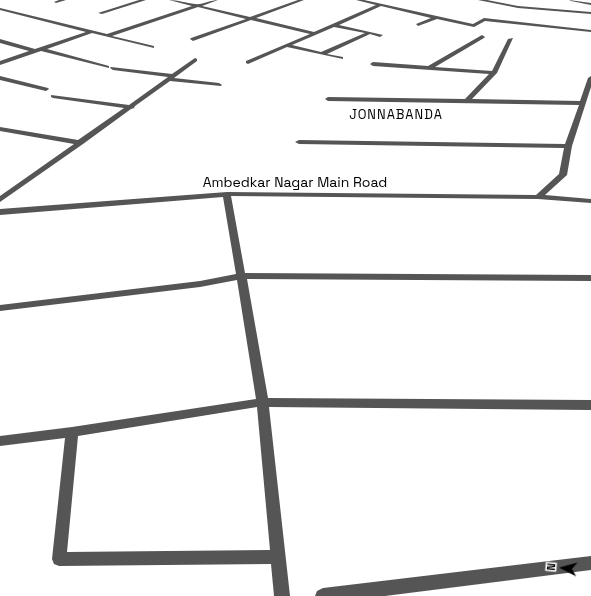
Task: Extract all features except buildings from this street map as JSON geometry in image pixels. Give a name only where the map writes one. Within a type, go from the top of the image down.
[{"type":"street","points":[[56,2],[64,0]]},
{"type":"street","points":[[100,13],[144,0]]},
{"type":"street","points":[[171,0],[314,33]]},
{"type":"street","points":[[106,36],[216,0]]},
{"type":"street","points":[[193,39],[302,0]]},
{"type":"street","points":[[358,0],[474,26],[484,19],[591,31]]},
{"type":"street","points":[[480,0],[518,7],[591,13]]},
{"type":"street","points":[[571,0],[591,4]]},
{"type":"street","points":[[248,62],[380,5]]},
{"type":"street","points":[[0,9],[152,47]]},
{"type":"street","points":[[418,25],[435,18]]},
{"type":"street","points":[[334,25],[380,35]]},
{"type":"street","points":[[0,63],[91,32]]},
{"type":"street","points":[[322,54],[369,33]]},
{"type":"street","points":[[429,68],[482,37]]},
{"type":"street","points":[[467,101],[494,73],[511,39]]},
{"type":"street","points":[[0,41],[34,51]]},
{"type":"street","points":[[286,45],[341,58]]},
{"type":"street","points":[[41,49],[110,68],[219,85]]},
{"type":"street","points":[[0,200],[132,107],[195,60]]},
{"type":"street","points":[[373,64],[494,73]]},
{"type":"street","points":[[0,78],[46,89]]},
{"type":"street","points":[[538,197],[563,175],[568,146],[591,78]]},
{"type":"street","points":[[53,96],[132,107]]},
{"type":"street","points":[[328,99],[583,103]]},
{"type":"street","points":[[0,130],[81,143]]},
{"type":"street","points":[[299,142],[568,146]]},
{"type":"street","points":[[227,194],[262,402],[282,596]]},
{"type":"street","name":"Ambedkar Nagar Main Road","points":[[0,212],[227,194],[538,197],[591,201]]},
{"type":"street","points":[[0,308],[200,284],[240,276],[591,278]]},
{"type":"street","points":[[0,441],[72,432],[262,402],[591,405]]},
{"type":"street","points":[[72,432],[59,559],[278,557]]},
{"type":"street","points":[[322,596],[591,563]]},
{"type":"district","name":"JONNABANDA","points":[[396,115]]}]
